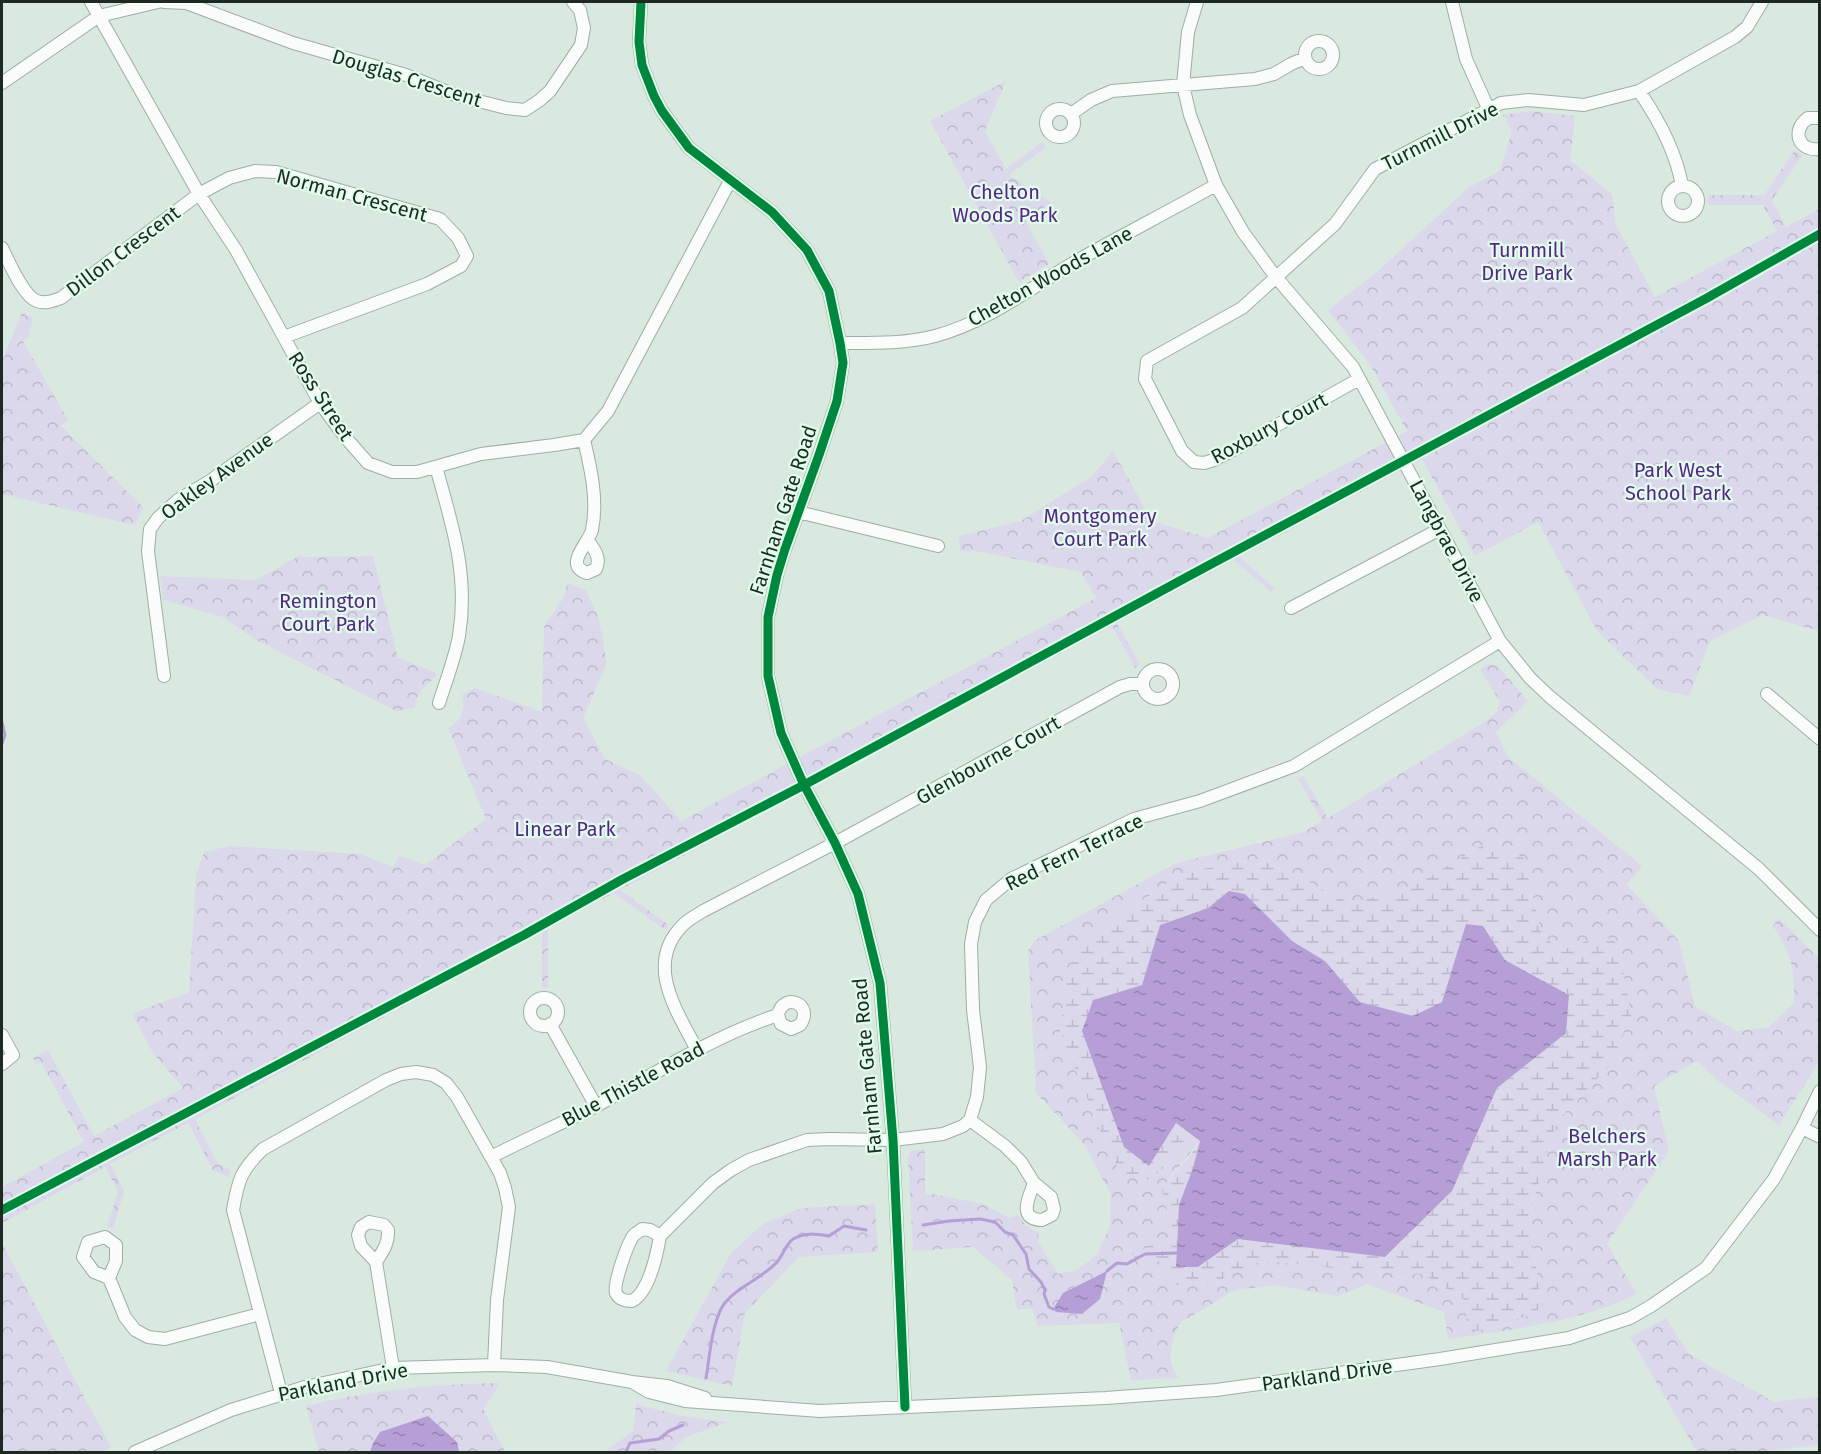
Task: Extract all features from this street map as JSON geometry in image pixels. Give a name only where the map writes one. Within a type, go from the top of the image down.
[{"type":"street","name":"Ross Street","points":[[91,2],[199,194],[236,250],[320,403],[368,463],[392,472],[417,472],[481,454],[584,440]]},
{"type":"street","points":[[2,83],[99,16],[158,2]]},
{"type":"street","name":"Douglas Crescent","points":[[164,2],[186,3],[293,43],[406,75],[455,95],[506,108],[525,110],[550,91],[581,45],[584,28],[580,10],[573,2]]},
{"type":"street","name":"Farnham Gate Road","points":[[641,2],[639,42],[642,65],[662,111],[688,148],[772,212],[807,250],[829,291],[840,343],[843,363],[837,401],[784,549],[768,617],[768,676],[781,733],[858,894],[880,983],[892,1140],[904,1407]]},
{"type":"street","name":"Langbrae Drive","points":[[1197,2],[1188,32],[1183,85],[1190,116],[1216,185],[1243,232],[1275,276],[1353,367],[1500,641],[1530,678],[1550,697],[1760,869],[1820,930]]},
{"type":"street","points":[[1452,2],[1466,59],[1488,108]]},
{"type":"street","name":"Turnmill Drive","points":[[1275,276],[1335,224],[1375,169],[1500,103],[1514,101],[1584,105],[1640,91],[1735,37],[1747,27],[1762,2]]},
{"type":"street","points":[[1071,114],[1091,100],[1112,91],[1255,79],[1274,74],[1305,58]]},
{"type":"street","points":[[1640,91],[1671,148],[1679,168],[1682,186]]},
{"type":"street","points":[[1820,117],[1808,118],[1798,131],[1798,137],[1804,146],[1814,150],[1820,149]]},
{"type":"street","name":"Norman Crescent","points":[[199,194],[229,178],[255,171],[276,172],[440,219],[458,238],[467,256],[461,266],[427,284],[284,337]]},
{"type":"street","points":[[588,541],[594,517],[592,477],[584,440],[608,411],[730,181]]},
{"type":"street","name":"Chelton Woods Lane","points":[[840,343],[888,343],[935,336],[976,320],[1012,302],[1078,260],[1216,185]]},
{"type":"street","name":"Dillon Crescent","points":[[2,248],[26,293],[35,301],[46,303],[61,298],[199,194]]},
{"type":"street","name":"Roxbury Court","points":[[1275,276],[1242,308],[1147,361],[1145,379],[1182,451],[1194,462],[1204,463],[1214,460],[1359,379]]},
{"type":"street","name":"Oakley Avenue","points":[[164,676],[148,551],[150,529],[158,518],[178,500],[210,481],[320,403]]},
{"type":"street","points":[[436,467],[461,564],[462,605],[459,637],[439,703]]},
{"type":"street","points":[[798,512],[938,546]]},
{"type":"street","points":[[1291,608],[1440,529]]},
{"type":"street","name":"Red Fern Terrace","points":[[970,1120],[977,1097],[980,1067],[973,1010],[970,944],[975,922],[986,900],[1011,879],[1134,819],[1200,801],[1294,766],[1500,641]]},
{"type":"street","name":"Glenbourne Court","points":[[697,1050],[673,1003],[665,976],[664,961],[668,947],[675,934],[685,923],[1120,687],[1143,684]]},
{"type":"street","points":[[1767,694],[1820,739]]},
{"type":"street","name":"Blue Thistle Road","points":[[490,1157],[596,1106],[697,1050],[778,1015]]},
{"type":"street","points":[[550,1024],[596,1106]]},
{"type":"street","points":[[2,1035],[13,1055],[2,1065]]},
{"type":"street","points":[[281,1393],[233,1210],[240,1179],[248,1163],[263,1149],[386,1080],[401,1074],[416,1072],[433,1075],[446,1083],[457,1097],[500,1173],[505,1188],[509,1208],[497,1300],[494,1365]]},
{"type":"street","name":"Parkland Drive","points":[[135,1452],[231,1410],[281,1393],[393,1368],[494,1365],[547,1367],[632,1382],[649,1392],[685,1401],[820,1411],[1106,1398],[1216,1390],[1440,1359],[1569,1338],[1630,1318],[1706,1268],[1774,1179],[1820,1091]]},
{"type":"street","points":[[660,1236],[650,1230],[642,1229],[635,1234],[615,1288],[619,1298],[632,1302],[642,1293],[660,1236],[713,1183],[748,1160],[807,1140],[892,1140],[943,1134],[963,1126],[970,1120],[1005,1146],[1021,1162],[1034,1183]]},
{"type":"street","points":[[1802,1128],[1820,1137]]},
{"type":"street","points":[[376,1262],[393,1368]]},
{"type":"street","points":[[109,1278],[125,1317],[135,1330],[148,1337],[165,1339],[260,1314]]},
{"type":"green space","name":"Chelton Woods Park","points":[[1006,81],[985,131],[1006,169],[1042,142],[1046,147],[1009,175],[1052,203],[1024,218],[1049,264],[1019,282],[930,121]]},
{"type":"green space","points":[[1529,111],[1575,116],[1570,160],[1612,194],[1616,225],[1655,297],[1777,231],[1763,205],[1708,205],[1708,195],[1764,195],[1795,150],[1802,156],[1772,200],[1786,227],[1819,209],[1819,631],[1762,615],[1710,641],[1689,696],[1657,689],[1597,631],[1538,522],[1475,556],[1422,459],[1240,557],[1275,589],[1271,592],[1234,560],[1117,623],[1140,665],[1135,668],[1112,626],[620,890],[669,925],[665,930],[614,893],[548,929],[548,988],[542,988],[542,932],[195,1119],[218,1164],[231,1170],[228,1177],[213,1170],[188,1123],[110,1164],[124,1191],[113,1229],[107,1227],[118,1191],[105,1167],[2,1223],[2,1187],[84,1142],[41,1062],[36,1064],[33,1058],[48,1050],[94,1136],[183,1088],[153,1053],[132,1014],[189,992],[196,876],[204,852],[230,846],[360,854],[393,867],[399,856],[425,865],[486,819],[448,728],[457,722],[462,714],[462,695],[475,688],[542,712],[544,627],[565,595],[567,582],[586,590],[599,619],[607,663],[583,718],[605,759],[640,775],[681,821],[1096,598],[1081,572],[975,551],[960,551],[959,536],[1021,521],[1092,476],[1113,451],[1152,521],[1208,538],[1407,431],[1371,366],[1328,310],[1378,271],[1468,188],[1500,171],[1512,130],[1503,115]]},
{"type":"green space","points":[[22,312],[33,317],[29,337],[23,341],[68,420],[61,426],[144,508],[134,525],[2,494],[2,362]]},
{"type":"green space","name":"Remington Court Park","points":[[373,556],[398,658],[437,673],[420,692],[415,708],[396,711],[258,641],[223,617],[163,600],[160,576],[256,580],[297,557]]},
{"type":"green space","name":"Belchers Marsh Park","points":[[1488,664],[1498,666],[1528,701],[1496,732],[1508,757],[1642,866],[1627,885],[1679,941],[1695,1006],[1736,1031],[1769,1027],[1794,1003],[1791,963],[1785,946],[1773,926],[1779,918],[1819,959],[1819,1062],[1779,1125],[1717,1080],[1697,1061],[1654,1086],[1669,1151],[1607,1244],[1637,1294],[1592,1312],[1545,1324],[1448,1339],[1444,1312],[1367,1284],[1338,1296],[1276,1285],[1235,1290],[1180,1323],[1171,1351],[1172,1365],[1179,1378],[1131,1380],[1119,1323],[1038,1326],[1031,1308],[1017,1310],[1012,1280],[973,1247],[913,1251],[908,1157],[911,1151],[925,1149],[925,1195],[933,1194],[983,1204],[1010,1218],[1018,1215],[1026,1226],[1039,1232],[1038,1241],[1058,1274],[1075,1271],[1097,1255],[1110,1226],[1111,1195],[1084,1144],[1036,1093],[1028,951],[1034,941],[1176,863],[1304,832],[1322,821],[1298,779],[1303,776],[1328,818],[1496,713],[1500,702],[1480,669]],"holes":[[[1485,844],[1524,858],[1541,932],[1559,951],[1603,935],[1611,1064],[1557,1121],[1529,1215],[1542,1307],[1506,1324],[1467,1332],[1466,1301],[1423,1274],[1277,1262],[1254,1263],[1216,1282],[1165,1275],[1159,1260],[1174,1237],[1162,1190],[1199,1142],[1195,1140],[1150,1180],[1122,1176],[1100,1130],[1060,1030],[1102,928],[1171,881],[1198,870],[1259,858],[1350,903],[1410,888]]]},
{"type":"green space","points":[[1485,844],[1524,858],[1541,932],[1559,951],[1603,935],[1618,944],[1631,1015],[1611,1064],[1557,1121],[1529,1215],[1542,1307],[1506,1324],[1467,1332],[1466,1301],[1423,1274],[1277,1262],[1254,1263],[1216,1282],[1180,1287],[1165,1275],[1159,1260],[1137,1261],[1132,1253],[1174,1237],[1162,1190],[1199,1142],[1195,1140],[1150,1180],[1122,1176],[1100,1130],[1060,1031],[1068,968],[1102,928],[1171,881],[1198,870],[1259,858],[1350,903],[1410,888]],"holes":[[[1229,891],[1245,895],[1292,941],[1325,961],[1360,1002],[1413,1017],[1442,1002],[1466,924],[1483,926],[1505,960],[1569,995],[1566,1033],[1497,1088],[1452,1191],[1386,1257],[1238,1239],[1199,1267],[1176,1267],[1179,1205],[1200,1141],[1176,1123],[1093,1000],[1142,985],[1160,925],[1208,908]]]},
{"type":"green space","points":[[875,1204],[878,1252],[799,1257],[745,1313],[732,1386],[666,1371],[731,1253],[763,1224],[802,1208]]},
{"type":"green space","points":[[2,1243],[111,1447],[102,1452],[2,1452]]},
{"type":"green space","points":[[1666,1318],[1689,1354],[1774,1402],[1819,1397],[1819,1445],[1754,1452],[1697,1452],[1630,1337]]},
{"type":"green space","points":[[500,1383],[483,1409],[505,1452],[319,1452],[306,1406],[402,1389]]},
{"type":"green space","points":[[636,1404],[682,1416],[728,1422],[686,1437],[670,1452],[605,1452],[633,1431]]},
{"type":"water","points":[[1229,891],[1245,894],[1292,941],[1325,961],[1360,1002],[1413,1016],[1442,1002],[1466,924],[1483,926],[1505,960],[1569,995],[1566,1033],[1497,1088],[1452,1191],[1385,1257],[1238,1239],[1198,1267],[1176,1267],[1179,1205],[1200,1141],[1176,1123],[1149,1166],[1124,1147],[1082,1031],[1093,1000],[1142,985],[1160,925],[1208,908]]},
{"type":"water","points":[[1107,1271],[1100,1299],[1082,1314],[1056,1312],[1053,1309],[1063,1293]]},
{"type":"water","points":[[428,1416],[457,1442],[459,1452],[370,1452],[380,1432]]},
{"type":"waterway","points":[[2,722],[5,735],[2,744]]},
{"type":"waterway","points":[[923,1225],[980,1219],[995,1222],[1005,1232],[1013,1235],[1026,1254],[1029,1269],[1041,1282],[1049,1307],[1053,1309]]},
{"type":"waterway","points":[[706,1378],[713,1334],[721,1309],[739,1290],[771,1268],[793,1239],[806,1234],[829,1236],[844,1226],[866,1230]]},
{"type":"waterway","points":[[1107,1271],[1117,1263],[1127,1264],[1145,1254],[1177,1253]]},
{"type":"waterway","points":[[626,1452],[630,1443],[659,1439],[669,1431],[683,1425]]},
{"type":"cycle path","points":[[641,2],[639,42],[642,65],[662,111],[689,148],[772,212],[807,250],[829,291],[840,343],[843,363],[837,401],[777,575],[768,617],[768,676],[781,733],[858,894],[880,983],[893,1140],[905,1407]]},
{"type":"cycle path","points":[[2,1210],[804,785],[1707,298],[1820,234]]},
{"type":"park label","name":"Turnmill Drive Park","points":[[1527,262]]},
{"type":"park label","name":"Park West School Park","points":[[1678,482]]},
{"type":"park label","name":"Montgomery Court Park","points":[[1100,528]]},
{"type":"park label","name":"Linear Park","points":[[565,829]]}]
